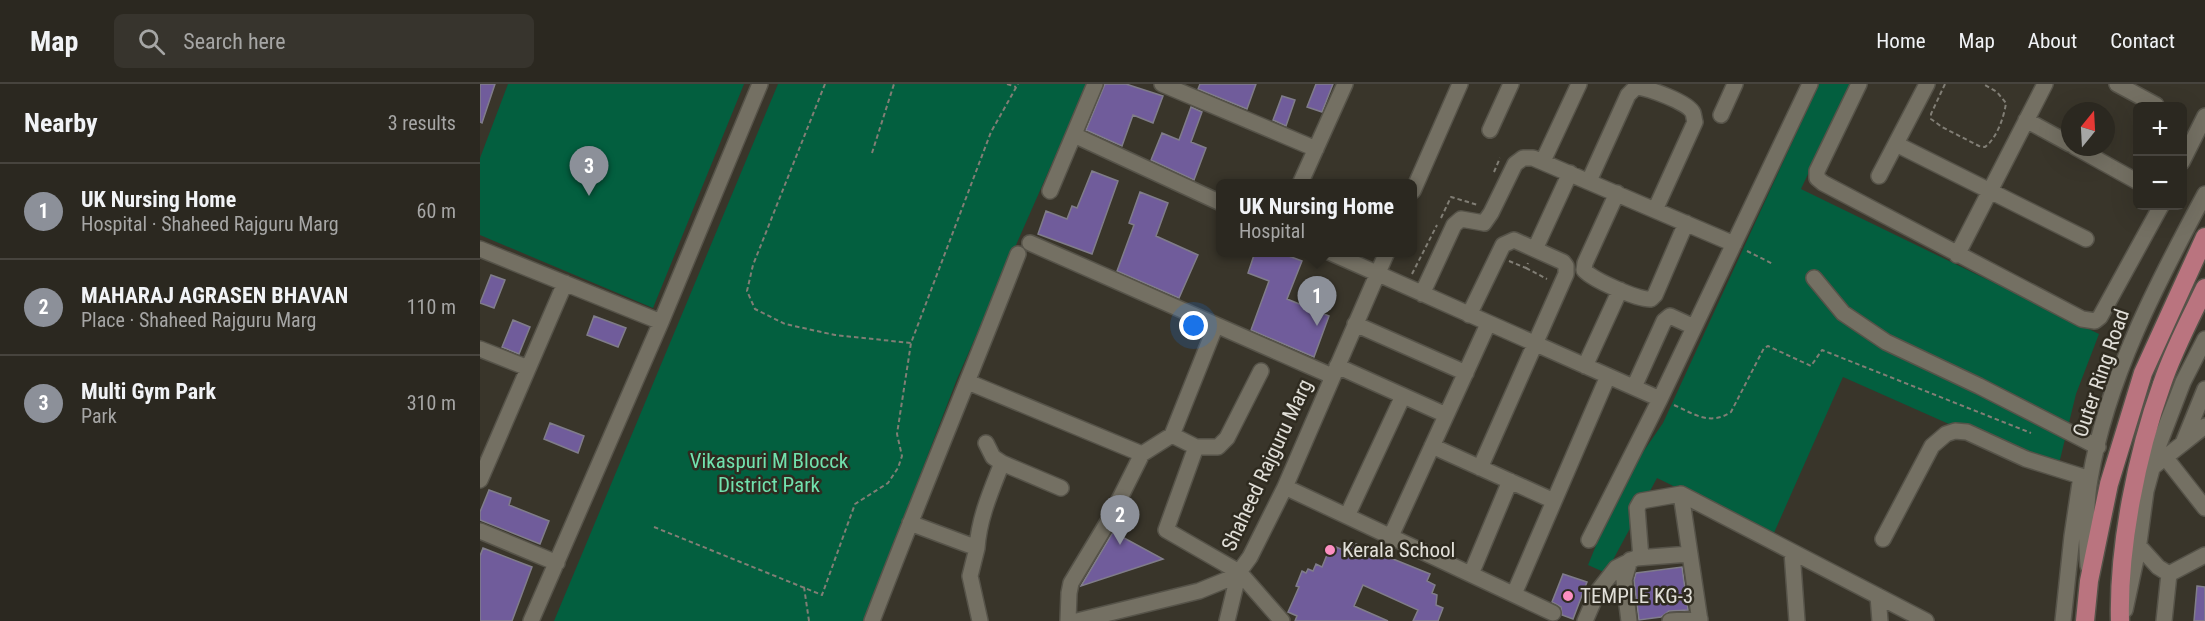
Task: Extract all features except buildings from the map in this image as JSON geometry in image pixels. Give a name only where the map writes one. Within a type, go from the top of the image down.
[{"type":"main road","name":"Outer Ring Road","points":[[2085,621],[2089,581],[2109,484],[2143,373],[2205,237]]},
{"type":"main road","points":[[2122,621],[2119,591],[2134,482],[2162,383],[2205,288]]},
{"type":"street","points":[[531,621],[661,322],[760,84]]},
{"type":"street","points":[[1050,191],[1095,84]]},
{"type":"street","points":[[1162,84],[1316,149]]},
{"type":"street","points":[[1302,179],[1345,84]]},
{"type":"street","points":[[1417,182],[1460,84]]},
{"type":"street","points":[[1490,130],[1511,84]]},
{"type":"street","points":[[1542,161],[1578,84]]},
{"type":"street","points":[[1721,115],[1735,84]]},
{"type":"street","points":[[1588,540],[1660,399],[1810,84]]},
{"type":"street","points":[[1859,84],[1816,171],[1817,178],[1822,183],[2082,320],[2095,321],[2106,309],[2159,210]]},
{"type":"street","points":[[1879,176],[1927,84]]},
{"type":"street","points":[[1957,255],[2045,84]]},
{"type":"street","points":[[2117,84],[2150,102]]},
{"type":"street","points":[[1589,181],[1628,94],[1636,87],[1665,89],[1688,106],[1693,112],[1695,122],[1655,210]]},
{"type":"street","points":[[2185,156],[2205,116]]},
{"type":"street","points":[[2026,120],[2061,139]]},
{"type":"street","points":[[1074,135],[1216,201]]},
{"type":"street","points":[[1896,144],[2086,239]]},
{"type":"street","points":[[2090,156],[2133,179]]},
{"type":"street","points":[[1422,294],[1454,225],[1461,219],[1484,223],[1515,164],[1523,158],[1542,161],[1734,244]]},
{"type":"street","points":[[1535,249],[1570,173]]},
{"type":"street","points":[[1617,194],[1585,263],[1584,270],[1589,275],[1620,290],[1645,300],[1655,295],[1686,224]]},
{"type":"street","name":"Outer Ring Road","points":[[2089,581],[2086,478],[2098,447],[2106,411],[2124,361],[2188,209],[2205,194]]},
{"type":"street","points":[[1469,315],[1503,245],[1514,240],[1563,262],[1566,266],[1566,274],[1480,468]]},
{"type":"street","points":[[1030,243],[1216,325],[1403,396],[1446,415]]},
{"type":"street","points":[[480,249],[661,322]]},
{"type":"street","points":[[872,621],[1018,254]]},
{"type":"street","points":[[1339,257],[1660,399]]},
{"type":"street","name":"Shaheed Rajguru Marg","points":[[1077,621],[1115,616],[1199,591],[1239,572],[1250,557],[1285,487],[1384,257]]},
{"type":"street","points":[[1814,279],[1843,313],[1886,342],[1979,386],[2098,447]]},
{"type":"street","points":[[480,480],[565,283]]},
{"type":"street","points":[[1585,366],[1620,290]]},
{"type":"street","points":[[1634,387],[1664,321],[1670,316],[1694,327]]},
{"type":"street","points":[[1355,324],[1466,373]]},
{"type":"street","points":[[1391,536],[1488,324]]},
{"type":"street","points":[[1068,621],[1071,584],[1109,520],[1142,454],[1172,435],[1216,325]]},
{"type":"street","points":[[2205,339],[2183,382],[2158,447],[2159,462],[2205,508]]},
{"type":"street","points":[[480,349],[528,368]]},
{"type":"street","points":[[1172,435],[1196,447],[1218,447],[1227,438],[1261,371]]},
{"type":"street","points":[[1514,594],[1608,376]]},
{"type":"street","points":[[968,382],[1142,454]]},
{"type":"street","points":[[2183,443],[2205,389]]},
{"type":"street","points":[[1347,516],[1403,396]]},
{"type":"street","points":[[2122,621],[2139,546],[2146,491],[2159,462],[2205,426]]},
{"type":"street","points":[[1884,539],[1932,446],[1946,434],[1955,431],[1967,432],[2026,459],[2086,478],[2072,536],[2063,621]]},
{"type":"street","points":[[986,442],[993,457],[1002,463],[1061,488]]},
{"type":"street","points":[[1432,446],[1554,501]]},
{"type":"street","points":[[1196,447],[1166,530],[1239,572],[1282,621]]},
{"type":"street","points":[[980,621],[970,576],[978,530],[1002,463]]},
{"type":"street","points":[[1471,574],[1510,481]]},
{"type":"street","points":[[1285,487],[1553,613]]},
{"type":"street","points":[[1670,621],[1700,620],[1681,494]]},
{"type":"street","points":[[1629,621],[1624,580],[1635,559],[1637,508],[1641,501],[1649,498],[1681,494],[1926,621]]},
{"type":"street","points":[[910,523],[976,548]]},
{"type":"street","points":[[480,531],[557,563]]},
{"type":"street","points":[[2139,546],[2158,567],[2169,574]]},
{"type":"street","points":[[1792,552],[1797,621]]},
{"type":"street","points":[[1590,620],[1598,591],[1616,568],[1635,559],[1690,554]]},
{"type":"street","points":[[2169,574],[2189,566],[2205,555]]},
{"type":"street","points":[[1227,621],[1239,572]]},
{"type":"street","points":[[2164,621],[2169,574]]},
{"type":"street","points":[[1878,596],[1880,621]]},
{"type":"path","points":[[825,84],[753,266],[747,291],[755,309],[785,324],[835,334],[911,343]]},
{"type":"path","points":[[872,153],[894,84]]},
{"type":"path","points":[[654,527],[822,595],[855,504],[888,483],[898,468],[902,456],[897,434],[911,343],[991,132],[1017,86],[1007,84]]},
{"type":"path","points":[[1945,84],[1931,114],[1931,119],[1942,127],[1985,147],[1990,143],[2004,115],[2006,103],[1997,92],[1983,84]]},
{"type":"path","points":[[1734,244],[1773,264]]},
{"type":"path","points":[[1526,268],[1535,249]]},
{"type":"path","points":[[1507,260],[1550,280]]},
{"type":"path","points":[[1660,399],[1714,420],[1721,418],[1731,412],[1764,348],[1768,346],[1811,366],[1822,350],[2031,433]]},
{"type":"path","points":[[804,587],[809,621]]},
{"type":"green space","points":[[508,84],[744,84],[653,308],[480,235],[480,158]]},
{"type":"green space","name":"Vikaspuri M Blocck District Park","points":[[778,84],[1087,84],[957,379],[864,621],[554,621]]},
{"type":"green space","points":[[1819,84],[1850,84],[1801,189],[2099,334],[2076,394],[2057,472],[1843,377],[1773,535],[1657,478],[1606,573],[1588,565],[1621,484],[1663,423]]},
{"type":"place","name":"Multi Gym Park","points":[[589,196]]},
{"type":"place","name":"UK Nursing Home","points":[[1317,326]]},
{"type":"place","name":"MAHARAJ AGRASEN BHAVAN","points":[[1120,545]]},
{"type":"place","name":"Kerala School","points":[[1330,550]]},
{"type":"place","name":"TEMPLE KG-3","points":[[1568,596]]}]
